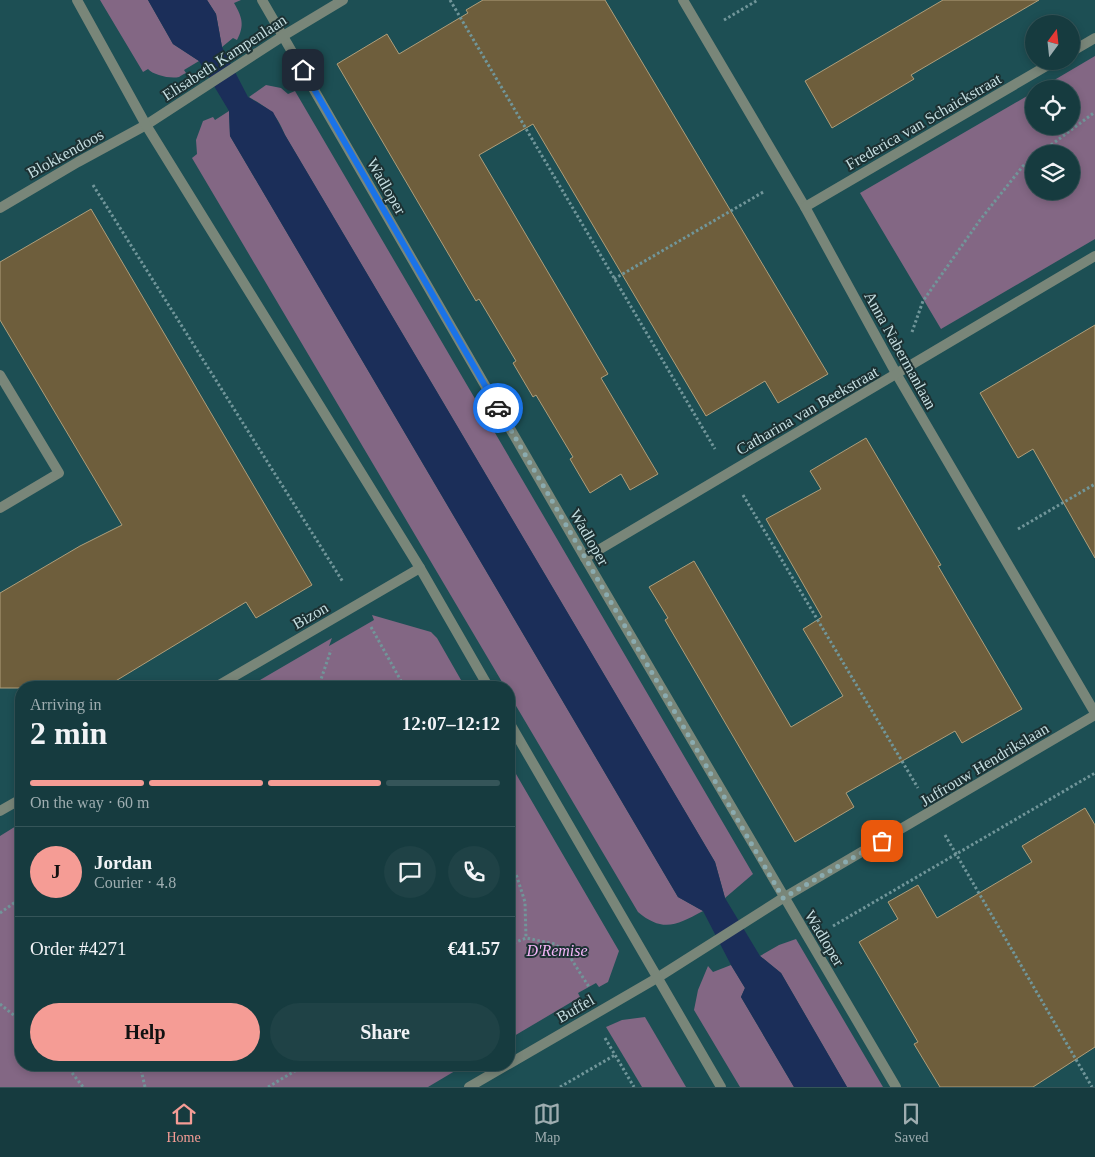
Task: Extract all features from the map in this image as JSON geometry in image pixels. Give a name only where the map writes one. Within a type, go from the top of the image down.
[{"type":"street","points":[[78,0],[146,125],[420,568],[485,681]]},
{"type":"street","name":"Wadloper","points":[[262,0],[783,898],[896,1087]]},
{"type":"street","name":"Elisabeth Kampenlaan","points":[[146,125],[283,36],[344,0]]},
{"type":"street","name":"Anna Nabermanlaan","points":[[683,0],[806,207],[897,375],[1095,714]]},
{"type":"street","points":[[1080,47],[1095,38]]},
{"type":"street","name":"Frederica van Schaickstraat","points":[[806,207],[1041,70]]},
{"type":"street","name":"Blokkendoos","points":[[0,208],[146,125]]},
{"type":"street","name":"Catharina van Beekstraat","points":[[585,558],[897,375],[1095,256]]},
{"type":"street","points":[[0,375],[59,473],[0,508]]},
{"type":"street","name":"Bizon","points":[[226,681],[420,568]]},
{"type":"street","name":"Juffrouw Hendrikslaan","points":[[656,978],[783,898],[932,812],[1095,714]]},
{"type":"street","points":[[515,732],[721,1087]]},
{"type":"street","points":[[0,811],[15,802]]},
{"type":"street","name":"Buffel","points":[[515,1060],[656,978]]},
{"type":"street","name":"Buffel","points":[[469,1087],[496,1071]]},
{"type":"path","points":[[450,0],[932,812],[1092,1087]]},
{"type":"path","points":[[702,32],[758,0]]},
{"type":"path","points":[[1051,145],[1095,112]]},
{"type":"path","points":[[78,162],[358,605],[401,681]]},
{"type":"path","points":[[897,375],[923,301],[980,220],[1025,165]]},
{"type":"path","points":[[614,279],[788,178]]},
{"type":"path","points":[[995,543],[1095,484]]},
{"type":"path","points":[[809,941],[1095,773]]},
{"type":"path","points":[[515,873],[525,902],[526,938]]},
{"type":"path","points":[[0,913],[15,902]]},
{"type":"path","points":[[515,943],[526,938],[555,944],[570,956],[603,1009],[601,1030],[634,1087]]},
{"type":"path","points":[[0,1004],[15,1016]]},
{"type":"path","points":[[560,1087],[615,1054]]},
{"type":"path","points":[[71,1071],[83,1087]]},
{"type":"path","points":[[141,1071],[145,1087]]},
{"type":"path","points":[[268,1087],[295,1071]]},
{"type":"green space","points":[[100,0],[148,0],[173,44],[199,61],[184,70],[186,73],[179,77],[162,76],[148,69],[143,72]]},
{"type":"green space","points":[[207,0],[241,0],[234,3],[242,21],[237,40],[233,38],[222,47],[216,14]]},
{"type":"green space","points":[[1095,56],[1095,239],[941,329],[860,193],[1025,97],[1025,135],[1080,135],[1080,80],[1054,80],[1071,70],[1080,70],[1080,65]]},
{"type":"green space","points":[[266,85],[281,88],[288,94],[295,91],[753,874],[725,898],[715,862],[278,121],[267,108],[249,97]]},
{"type":"green space","points":[[229,111],[230,136],[678,897],[703,911],[670,925],[655,923],[638,912],[515,704],[515,681],[501,681],[192,158],[197,154],[196,140],[203,121],[213,117],[215,120]]},
{"type":"green space","points":[[372,615],[431,632],[437,638],[462,681],[258,681],[332,638],[329,646],[374,620]]},
{"type":"green space","name":"D'Remise","points":[[515,772],[619,951],[608,982],[599,987],[596,983],[578,993],[580,997],[515,1035]]},
{"type":"green space","points":[[15,827],[15,1071],[455,1071],[428,1087],[0,1087],[0,836]]},
{"type":"green space","points":[[796,939],[883,1087],[847,1087],[781,973],[760,956],[779,945]]},
{"type":"green space","points":[[731,965],[745,988],[741,997],[794,1087],[740,1087],[694,1010],[698,990],[708,966],[713,972]]},
{"type":"green space","points":[[645,1017],[686,1087],[642,1087],[606,1027],[622,1020]]},
{"type":"water","points":[[148,0],[207,0],[216,14],[222,47],[248,97],[273,112],[715,862],[725,898],[760,956],[781,973],[847,1087],[794,1087],[741,997],[745,988],[703,911],[678,897],[230,136],[229,111],[199,61],[173,44]]},
{"type":"building","points":[[483,0],[605,0],[828,374],[778,403],[765,381],[706,416],[533,124],[479,155],[608,374],[601,378],[658,474],[630,490],[621,474],[590,493],[570,459],[573,457],[536,395],[533,397],[513,363],[516,361],[479,299],[476,301],[337,64],[387,34],[399,54],[468,13],[466,10]]},
{"type":"building","points":[[943,0],[1039,0],[911,75],[914,79],[832,128],[805,81]]},
{"type":"building","points":[[91,209],[312,585],[256,618],[246,602],[116,681],[15,681],[15,688],[0,688],[0,593],[80,546],[122,525],[0,320],[0,262]]},
{"type":"building","points":[[1095,325],[1095,558],[1033,449],[1018,458],[980,393]]},
{"type":"building","points":[[866,438],[941,565],[938,566],[1022,709],[962,743],[955,731],[846,793],[854,807],[795,842],[665,620],[668,618],[649,587],[694,561],[791,727],[843,696],[803,629],[822,617],[766,519],[821,489],[810,471]]},
{"type":"building","points":[[1085,808],[1095,825],[1095,1047],[1033,1087],[940,1087],[914,1044],[918,1042],[859,942],[898,919],[888,902],[918,885],[937,918],[1032,862],[1022,846]]},
{"type":"way so far","points":[[498,408],[783,898],[882,841]]},
{"type":"route","points":[[303,70],[498,408]]}]
